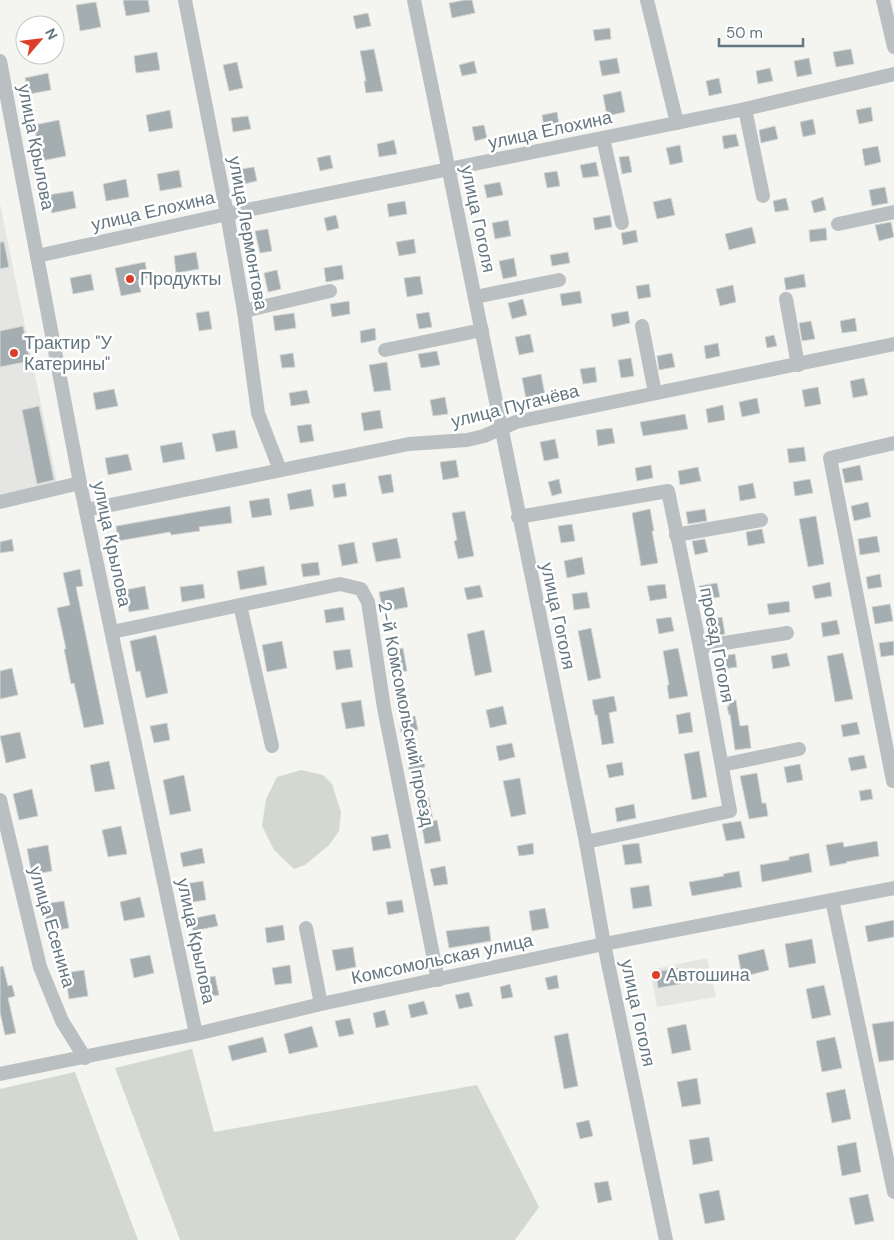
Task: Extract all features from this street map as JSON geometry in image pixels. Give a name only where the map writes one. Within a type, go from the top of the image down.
[{"type":"street","name":"улица Лермонтова","points":[[185,0],[227,214],[244,311],[258,413],[280,470]]},
{"type":"street","name":"улица Гоголя","points":[[414,0],[482,330],[500,430],[586,842],[604,944],[666,1240]]},
{"type":"street","points":[[647,0],[677,123]]},
{"type":"street","points":[[884,0],[894,47]]},
{"type":"street","name":"улица Крылова","points":[[0,61],[80,483],[196,1034]]},
{"type":"street","name":"улица Елохина","points":[[37,256],[227,214],[745,109],[894,74]]},
{"type":"street","points":[[745,109],[763,196]]},
{"type":"street","points":[[603,138],[622,223]]},
{"type":"street","points":[[838,224],[894,212]]},
{"type":"street","points":[[475,297],[559,280]]},
{"type":"street","points":[[244,311],[330,292]]},
{"type":"street","points":[[786,299],[798,365]]},
{"type":"street","points":[[642,326],[655,393]]},
{"type":"street","points":[[385,350],[482,330]]},
{"type":"street","name":"улица Пугачёва","points":[[86,510],[408,444],[467,440],[484,436],[516,422],[894,344]]},
{"type":"street","points":[[894,443],[830,458],[894,781]]},
{"type":"street","points":[[0,502],[80,483]]},
{"type":"street","name":"проезд Гоголя","points":[[518,517],[668,491],[700,647],[730,811],[586,842]]},
{"type":"street","points":[[676,534],[761,520]]},
{"type":"street","name":"2-й Комсомольский проезд","points":[[112,632],[340,584],[361,589],[368,602],[384,708],[438,980]]},
{"type":"street","points":[[240,605],[272,746]]},
{"type":"street","points":[[700,647],[788,633]]},
{"type":"street","points":[[722,765],[799,749]]},
{"type":"street","name":"улица Есенина","points":[[0,800],[40,967],[62,1021],[85,1058]]},
{"type":"street","name":"Комсомольская улица","points":[[0,1074],[85,1058],[322,1004],[604,944],[894,888]]},
{"type":"street","points":[[832,900],[894,1192]]},
{"type":"street","points":[[306,928],[322,1004]]},
{"type":"shaded area","points":[[0,204],[57,482],[0,496]]},
{"type":"shaded area","points":[[301,770],[323,775],[332,784],[341,812],[339,831],[329,845],[305,865],[294,869],[274,850],[262,826],[266,799],[277,777]]},
{"type":"shaded area","points":[[707,958],[716,997],[657,1007],[650,970]]},
{"type":"shaded area","points":[[192,1049],[214,1132],[477,1085],[539,1207],[515,1240],[180,1240],[115,1068]]},
{"type":"shaded area","points":[[75,1072],[138,1240],[0,1240],[0,1089]]},
{"type":"building","points":[[123,0],[148,0],[150,12],[126,16]]},
{"type":"building","points":[[472,0],[475,13],[452,18],[449,3]]},
{"type":"building","points":[[96,2],[101,27],[80,31],[76,5]]},
{"type":"building","points":[[368,13],[371,26],[356,29],[353,16]]},
{"type":"building","points":[[610,28],[611,39],[595,41],[593,30]]},
{"type":"building","points":[[374,49],[383,91],[366,93],[364,81],[366,81],[360,51]]},
{"type":"building","points":[[851,49],[854,64],[836,67],[833,52]]},
{"type":"building","points":[[157,52],[160,70],[136,73],[134,56]]},
{"type":"building","points":[[617,58],[620,73],[602,76],[599,61]]},
{"type":"building","points":[[809,58],[812,74],[797,77],[794,61]]},
{"type":"building","points":[[474,61],[477,73],[462,76],[459,65]]},
{"type":"building","points":[[237,62],[243,88],[229,91],[223,65]]},
{"type":"building","points":[[770,68],[773,81],[758,84],[756,71]]},
{"type":"building","points":[[48,73],[51,90],[29,94],[25,78]]},
{"type":"building","points":[[719,78],[722,93],[709,96],[706,81]]},
{"type":"building","points":[[621,91],[625,112],[607,116],[603,95]]},
{"type":"building","points":[[871,107],[873,121],[859,124],[856,110]]},
{"type":"building","points":[[170,110],[173,128],[149,132],[146,115]]},
{"type":"building","points":[[557,112],[559,124],[544,127],[542,115]]},
{"type":"building","points":[[248,116],[251,129],[233,132],[231,118]]},
{"type":"building","points":[[813,119],[816,134],[803,137],[800,122]]},
{"type":"building","points":[[59,120],[66,156],[41,161],[34,125]]},
{"type":"building","points":[[484,125],[487,138],[475,141],[472,127]]},
{"type":"building","points":[[775,126],[778,139],[761,143],[759,130]]},
{"type":"building","points":[[736,134],[739,146],[724,149],[722,136]]},
{"type":"building","points":[[394,140],[397,154],[379,157],[377,144]]},
{"type":"building","points":[[680,145],[683,162],[670,165],[666,148]]},
{"type":"building","points":[[878,146],[881,162],[865,166],[862,149]]},
{"type":"building","points":[[330,155],[333,168],[320,171],[317,158]]},
{"type":"building","points":[[629,156],[632,172],[622,174],[619,157]]},
{"type":"building","points":[[596,162],[599,176],[583,178],[580,165]]},
{"type":"building","points":[[254,167],[257,181],[244,184],[241,169]]},
{"type":"building","points":[[179,170],[182,187],[160,191],[157,174]]},
{"type":"building","points":[[557,171],[560,186],[547,188],[544,173]]},
{"type":"building","points":[[126,179],[129,197],[106,201],[103,184]]},
{"type":"building","points":[[500,182],[503,195],[487,198],[484,185]]},
{"type":"building","points":[[885,187],[888,203],[872,206],[869,190]]},
{"type":"building","points":[[73,191],[76,208],[52,213],[48,195]]},
{"type":"building","points":[[823,197],[826,210],[814,213],[811,201]]},
{"type":"building","points":[[671,198],[675,215],[657,219],[653,202]]},
{"type":"building","points":[[786,198],[789,210],[775,212],[773,201]]},
{"type":"building","points":[[405,201],[407,214],[389,217],[387,204]]},
{"type":"building","points":[[336,215],[339,228],[327,231],[324,218]]},
{"type":"building","points":[[610,215],[612,227],[595,230],[593,218]]},
{"type":"building","points":[[508,220],[511,236],[495,239],[492,223]]},
{"type":"building","points":[[891,222],[894,237],[879,241],[875,225]]},
{"type":"building","points":[[752,227],[756,243],[729,250],[725,234]]},
{"type":"building","points":[[826,228],[827,240],[810,242],[809,230]]},
{"type":"building","points":[[268,229],[272,251],[260,253],[255,231]]},
{"type":"building","points":[[636,230],[638,242],[623,245],[621,233]]},
{"type":"building","points":[[414,239],[416,253],[399,256],[396,242]]},
{"type":"building","points":[[0,242],[4,242],[9,267],[0,269]]},
{"type":"building","points":[[196,252],[199,269],[176,273],[174,256]]},
{"type":"building","points":[[568,252],[570,263],[552,266],[550,255]]},
{"type":"building","points":[[514,258],[517,276],[503,279],[499,261]]},
{"type":"building","name":"Продукты","points":[[145,262],[148,278],[138,280],[141,292],[121,296],[115,268]]},
{"type":"building","points":[[342,265],[344,279],[326,282],[324,268]]},
{"type":"building","points":[[277,270],[281,289],[268,292],[264,273]]},
{"type":"building","points":[[91,274],[94,290],[73,294],[70,278]]},
{"type":"building","points":[[804,274],[806,287],[786,290],[784,278]]},
{"type":"building","points":[[420,276],[423,294],[407,297],[404,278]]},
{"type":"building","points":[[649,284],[651,297],[638,299],[636,286]]},
{"type":"building","points":[[733,285],[736,302],[720,306],[716,289]]},
{"type":"building","points":[[580,291],[582,303],[562,306],[560,294]]},
{"type":"building","points":[[523,299],[527,315],[512,319],[508,303]]},
{"type":"building","points":[[349,301],[350,314],[332,317],[330,304]]},
{"type":"building","points":[[209,311],[212,329],[199,331],[196,313]]},
{"type":"building","points":[[628,311],[630,323],[613,327],[611,314]]},
{"type":"building","points":[[429,312],[432,327],[419,329],[416,314]]},
{"type":"building","points":[[294,313],[296,328],[275,331],[273,316]]},
{"type":"building","points":[[855,318],[857,331],[842,333],[840,321]]},
{"type":"building","points":[[811,321],[815,339],[802,341],[799,323]]},
{"type":"building","name":"Трактир \"У Катерины\"","points":[[23,326],[30,361],[0,367],[0,331]]},
{"type":"building","points":[[375,328],[376,340],[361,343],[360,331]]},
{"type":"building","points":[[530,334],[534,352],[519,355],[515,337]]},
{"type":"building","points":[[774,335],[777,346],[767,348],[765,337]]},
{"type":"building","points":[[718,343],[720,356],[706,359],[704,346]]},
{"type":"building","points":[[437,351],[440,365],[421,368],[418,354]]},
{"type":"building","points":[[293,353],[295,367],[282,368],[280,355]]},
{"type":"building","points":[[672,353],[675,367],[659,370],[657,356]]},
{"type":"building","points":[[631,358],[634,376],[621,378],[618,360]]},
{"type":"building","points":[[387,362],[391,390],[374,392],[369,365]]},
{"type":"building","points":[[595,367],[597,382],[583,384],[580,369]]},
{"type":"building","points":[[541,374],[545,395],[526,399],[522,378]]},
{"type":"building","points":[[864,378],[868,395],[853,398],[850,381]]},
{"type":"building","points":[[818,387],[821,404],[805,407],[802,390]]},
{"type":"building","points":[[114,389],[118,406],[96,410],[93,393]]},
{"type":"building","points":[[307,390],[310,403],[291,406],[289,393]]},
{"type":"building","points":[[445,397],[448,414],[433,416],[430,400]]},
{"type":"building","points":[[757,398],[760,413],[742,417],[739,402]]},
{"type":"building","points":[[723,405],[725,420],[708,423],[706,409]]},
{"type":"building","points":[[39,406],[54,480],[37,484],[22,410]]},
{"type":"building","points":[[380,410],[383,428],[364,431],[361,413]]},
{"type":"building","points":[[685,414],[688,429],[643,436],[640,422]]},
{"type":"building","points":[[311,424],[314,441],[300,443],[297,426]]},
{"type":"building","points":[[612,428],[615,443],[598,446],[596,430]]},
{"type":"building","points":[[235,430],[238,448],[216,452],[212,434]]},
{"type":"building","points":[[555,439],[559,458],[544,461],[540,442]]},
{"type":"building","points":[[182,442],[185,459],[163,463],[160,446]]},
{"type":"building","points":[[804,447],[806,461],[789,463],[787,449]]},
{"type":"building","points":[[128,454],[132,470],[108,475],[105,458]]},
{"type":"building","points":[[456,460],[459,477],[443,480],[440,462]]},
{"type":"building","points":[[651,465],[653,478],[637,481],[635,468]]},
{"type":"building","points":[[860,465],[863,480],[845,483],[842,469]]},
{"type":"building","points":[[698,467],[701,481],[680,485],[678,471]]},
{"type":"building","points":[[391,474],[394,492],[382,494],[378,476]]},
{"type":"building","points":[[559,479],[562,493],[552,496],[548,482]]},
{"type":"building","points":[[810,479],[813,493],[795,496],[793,482]]},
{"type":"building","points":[[345,483],[347,496],[334,498],[332,485]]},
{"type":"building","points":[[753,483],[756,498],[740,501],[738,486]]},
{"type":"building","points":[[311,489],[314,506],[290,510],[287,494]]},
{"type":"building","points":[[269,498],[272,515],[252,518],[249,501]]},
{"type":"building","points":[[868,502],[871,517],[854,521],[851,506]]},
{"type":"building","points":[[230,506],[232,523],[199,527],[200,531],[171,535],[170,532],[118,541],[116,526]]},
{"type":"building","points":[[650,509],[658,563],[641,566],[632,513]]},
{"type":"building","points":[[705,509],[707,521],[688,524],[686,512]]},
{"type":"building","points":[[465,511],[474,556],[458,559],[454,541],[457,540],[452,513]]},
{"type":"building","points":[[816,516],[824,564],[808,567],[799,519]]},
{"type":"building","points":[[572,524],[575,541],[561,543],[558,526]]},
{"type":"building","points":[[762,529],[765,543],[748,546],[746,532]]},
{"type":"building","points":[[877,536],[880,552],[860,555],[858,539]]},
{"type":"building","points":[[397,538],[401,558],[376,562],[372,543]]},
{"type":"building","points":[[12,539],[14,551],[0,553],[0,542]]},
{"type":"building","points":[[705,539],[708,552],[695,555],[692,541]]},
{"type":"building","points":[[354,542],[358,563],[342,566],[338,545]]},
{"type":"building","points":[[582,557],[585,574],[567,578],[564,561]]},
{"type":"building","points":[[318,562],[320,575],[303,577],[301,564]]},
{"type":"building","points":[[264,566],[267,585],[240,590],[237,571]]},
{"type":"building","points":[[80,569],[83,586],[76,587],[104,724],[84,728],[74,683],[71,684],[57,608],[70,605],[63,573]]},
{"type":"building","points":[[880,574],[882,587],[868,589],[866,577]]},
{"type":"building","points":[[830,582],[832,596],[815,599],[812,586]]},
{"type":"building","points":[[717,583],[720,597],[702,600],[699,586]]},
{"type":"building","points":[[203,584],[205,598],[182,602],[180,587]]},
{"type":"building","points":[[665,584],[667,598],[650,601],[647,586]]},
{"type":"building","points":[[480,585],[483,597],[467,600],[464,588]]},
{"type":"building","points":[[145,586],[149,609],[129,612],[125,590]]},
{"type":"building","points":[[404,587],[408,607],[383,612],[379,592]]},
{"type":"building","points":[[587,592],[590,608],[574,610],[572,594]]},
{"type":"building","points":[[789,601],[790,612],[769,615],[767,604]]},
{"type":"building","points":[[890,604],[893,621],[875,624],[872,607]]},
{"type":"building","points":[[343,607],[345,620],[326,623],[324,610]]},
{"type":"building","points":[[671,617],[674,631],[659,634],[656,619]]},
{"type":"building","points":[[722,617],[725,634],[710,637],[707,620]]},
{"type":"building","points":[[837,620],[840,634],[823,637],[821,623]]},
{"type":"building","points":[[591,628],[601,678],[588,681],[578,631]]},
{"type":"building","points":[[484,630],[492,672],[475,676],[467,634]]},
{"type":"building","points":[[156,635],[168,693],[146,698],[140,671],[136,672],[130,641]]},
{"type":"building","points":[[282,641],[287,668],[267,672],[262,645]]},
{"type":"building","points":[[894,641],[894,655],[881,657],[879,643]]},
{"type":"building","points":[[403,648],[407,671],[390,674],[386,651]]},
{"type":"building","points":[[678,648],[688,696],[669,699],[667,685],[669,685],[663,651]]},
{"type":"building","points":[[350,649],[353,667],[336,670],[333,651]]},
{"type":"building","points":[[787,653],[790,666],[773,669],[771,656]]},
{"type":"building","points":[[843,653],[853,699],[835,702],[827,656]]},
{"type":"building","points":[[735,654],[737,667],[717,670],[715,657]]},
{"type":"building","points":[[12,668],[18,695],[0,699],[0,671]]},
{"type":"building","points":[[614,696],[617,711],[609,713],[614,743],[602,745],[597,715],[595,715],[592,700]]},
{"type":"building","points":[[361,700],[365,726],[346,729],[341,703]]},
{"type":"building","points":[[736,700],[740,726],[748,725],[751,748],[735,750],[730,714],[727,706],[729,706],[729,701]]},
{"type":"building","points":[[503,706],[507,724],[490,728],[486,710]]},
{"type":"building","points":[[690,712],[693,732],[679,734],[676,715]]},
{"type":"building","points":[[415,716],[418,730],[401,733],[399,719]]},
{"type":"building","points":[[857,722],[860,734],[843,737],[841,725]]},
{"type":"building","points":[[167,723],[170,740],[154,743],[150,726]]},
{"type":"building","points":[[20,732],[26,758],[6,763],[0,736]]},
{"type":"building","points":[[512,743],[515,757],[499,761],[496,746]]},
{"type":"building","points":[[699,751],[707,797],[692,800],[684,754]]},
{"type":"building","points":[[423,753],[425,767],[409,770],[407,756]]},
{"type":"building","points":[[864,755],[867,768],[851,771],[848,758]]},
{"type":"building","points":[[109,761],[115,789],[95,792],[90,765]]},
{"type":"building","points":[[622,762],[624,775],[609,778],[606,765]]},
{"type":"building","points":[[800,764],[803,780],[787,783],[784,767]]},
{"type":"building","points":[[757,773],[762,803],[766,803],[768,816],[749,819],[740,776]]},
{"type":"building","points":[[184,775],[191,811],[170,815],[163,780]]},
{"type":"building","points":[[520,778],[526,814],[511,817],[503,781]]},
{"type":"building","points":[[32,789],[38,816],[19,820],[13,794]]},
{"type":"building","points":[[871,789],[873,799],[861,801],[859,791]]},
{"type":"building","points":[[429,798],[433,821],[437,820],[441,841],[425,844],[417,800]]},
{"type":"building","points":[[634,804],[636,818],[617,822],[615,808]]},
{"type":"building","points":[[741,821],[745,838],[726,841],[722,824]]},
{"type":"building","points":[[121,826],[127,854],[108,857],[102,830]]},
{"type":"building","points":[[388,834],[391,848],[373,851],[371,837]]},
{"type":"building","points":[[877,841],[879,856],[830,866],[826,845],[843,842],[844,847]]},
{"type":"building","points":[[533,843],[534,854],[519,856],[517,846]]},
{"type":"building","points":[[639,843],[642,863],[625,865],[622,845]]},
{"type":"building","points":[[48,845],[52,871],[32,875],[27,849]]},
{"type":"building","points":[[202,848],[205,863],[183,867],[180,853]]},
{"type":"building","points":[[809,853],[812,872],[762,882],[760,865],[789,860],[789,857]]},
{"type":"building","points":[[445,866],[448,884],[434,886],[430,869]]},
{"type":"building","points":[[739,871],[742,887],[692,896],[689,882],[724,876],[723,874]]},
{"type":"building","points":[[203,881],[206,900],[187,903],[184,884]]},
{"type":"building","points":[[649,885],[652,906],[633,909],[630,888]]},
{"type":"building","points":[[140,897],[145,917],[124,921],[120,902]]},
{"type":"building","points":[[402,900],[404,912],[388,915],[386,902]]},
{"type":"building","points":[[64,901],[69,928],[48,932],[43,904]]},
{"type":"building","points":[[545,908],[549,928],[532,931],[529,911]]},
{"type":"building","points":[[215,914],[218,926],[193,931],[190,919]]},
{"type":"building","points":[[894,920],[894,937],[868,942],[865,926]]},
{"type":"building","points":[[283,925],[285,940],[267,943],[265,928]]},
{"type":"building","points":[[489,926],[491,941],[449,948],[446,931]]},
{"type":"building","points":[[812,939],[816,963],[789,968],[785,944]]},
{"type":"building","points":[[353,947],[356,967],[336,971],[332,950]]},
{"type":"building","points":[[764,949],[769,970],[742,977],[738,955]]},
{"type":"building","points":[[150,955],[154,973],[134,978],[130,959]]},
{"type":"building","points":[[290,965],[292,983],[275,985],[272,968]]},
{"type":"building","points":[[3,966],[8,986],[12,985],[15,996],[8,998],[16,1033],[5,1035],[0,1012],[0,967]]},
{"type":"building","points":[[678,968],[681,984],[658,988],[656,972]]},
{"type":"building","points":[[84,970],[88,996],[69,999],[65,973]]},
{"type":"building","points":[[557,975],[559,988],[548,990],[545,978]]},
{"type":"building","points":[[215,976],[219,995],[208,997],[205,978]]},
{"type":"building","points":[[510,984],[513,997],[502,999],[500,987]]},
{"type":"building","points":[[824,985],[831,1015],[812,1019],[806,989]]},
{"type":"building","points":[[469,992],[473,1006],[459,1009],[455,995]]},
{"type":"building","points":[[424,1001],[428,1014],[411,1018],[408,1005]]},
{"type":"building","points":[[385,1010],[389,1025],[376,1028],[373,1013]]},
{"type":"building","points":[[350,1018],[354,1034],[339,1037],[335,1021]]},
{"type":"building","points":[[894,1021],[894,1060],[879,1062],[872,1024]]},
{"type":"building","points":[[686,1024],[691,1050],[672,1054],[667,1028]]},
{"type":"building","points":[[312,1026],[318,1047],[289,1054],[284,1034]]},
{"type":"building","points":[[568,1033],[578,1086],[564,1089],[554,1036]]},
{"type":"building","points":[[263,1037],[267,1052],[232,1061],[228,1046]]},
{"type":"building","points":[[835,1037],[842,1068],[822,1072],[816,1041]]},
{"type":"building","points":[[697,1078],[701,1104],[682,1107],[677,1082]]},
{"type":"building","points":[[845,1089],[851,1119],[832,1123],[826,1093]]},
{"type":"building","points":[[589,1120],[593,1136],[580,1139],[576,1123]]},
{"type":"building","points":[[709,1137],[713,1161],[693,1165],[689,1140]]},
{"type":"building","points":[[856,1142],[861,1172],[842,1176],[837,1146]]},
{"type":"building","points":[[608,1181],[612,1200],[598,1203],[594,1183]]},
{"type":"building","points":[[719,1190],[725,1220],[705,1224],[699,1194]]},
{"type":"building","points":[[868,1194],[874,1221],[855,1225],[849,1198]]},
{"type":"place","name":"Продукты","points":[[130,279]]},
{"type":"place","name":"Трактир \"У Катерины\"","points":[[14,353]]},
{"type":"place","name":"Автошина","points":[[656,975]]}]
